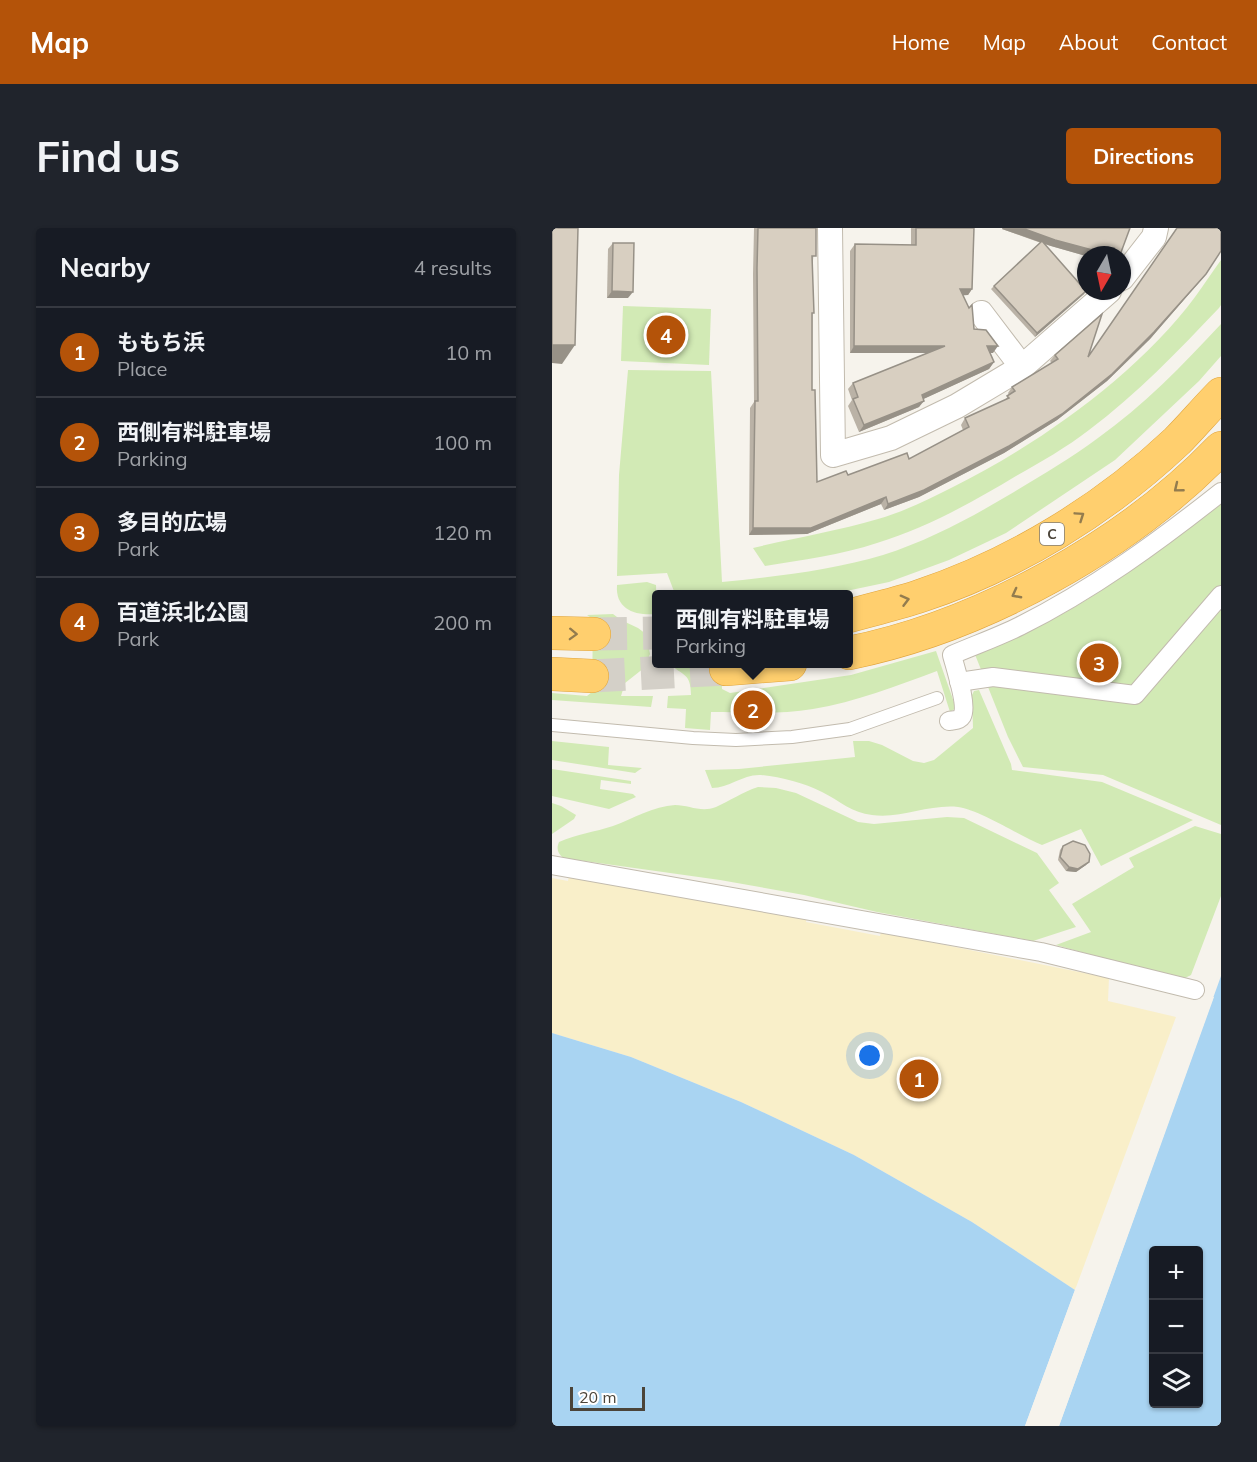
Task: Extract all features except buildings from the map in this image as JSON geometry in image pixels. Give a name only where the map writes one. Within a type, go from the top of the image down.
[{"type":"highway","name":"C","points":[[853,615],[920,596],[988,569],[1060,530],[1116,492],[1177,441],[1221,394]]},
{"type":"highway","name":"C","points":[[853,652],[928,632],[1004,601],[1071,564],[1137,521],[1197,473],[1221,448]]},
{"type":"highway","points":[[552,633],[594,634]]},
{"type":"highway","points":[[726,669],[737,668]]},
{"type":"highway","points":[[552,674],[592,676]]},
{"type":"street","points":[[830,228],[833,456],[891,438],[957,406],[1022,367],[1099,300]]},
{"type":"street","points":[[1131,266],[1154,237],[1156,228]]},
{"type":"street","points":[[981,313],[1022,367]]},
{"type":"street","points":[[949,721],[958,720],[962,716],[964,705],[952,655],[1020,626],[1091,585],[1150,548],[1221,492]]},
{"type":"street","points":[[959,682],[993,677],[1136,695],[1221,595]]},
{"type":"street","points":[[552,865],[1041,952],[1195,990]]},
{"type":"lane","points":[[552,725],[693,738],[736,740],[792,737],[850,729],[937,698]]},
{"type":"green space","points":[[1221,260],[1221,305],[1219,308],[1124,402],[1054,454],[948,514],[877,543],[835,554],[765,566],[753,548],[897,513],[953,487],[1019,450],[1084,405],[1145,353],[1172,326]]},
{"type":"green space","points":[[623,306],[711,309],[709,365],[621,361]]},
{"type":"green space","points":[[1221,324],[1221,356],[1199,381],[1115,460],[1006,533],[949,560],[889,582],[851,590],[673,590],[667,573],[617,576],[619,475],[628,370],[711,371],[722,582],[844,565],[883,555],[934,535],[998,501],[1088,445],[1115,426],[1192,355]]},
{"type":"green space","points":[[1221,501],[1221,825],[1103,775],[1023,767],[1008,737],[974,652],[1026,633],[1078,605],[1151,556]]},
{"type":"green space","points":[[647,582],[656,585],[656,590],[652,590],[652,614],[642,614],[623,606],[617,594],[617,585]]},
{"type":"green space","points":[[613,614],[646,634],[650,654],[644,668],[625,683],[621,696],[653,696],[651,707],[552,700],[552,693],[587,696],[592,692],[593,619],[587,615]]},
{"type":"green space","points":[[936,651],[956,708],[950,712],[937,671],[860,698],[813,709],[774,713],[711,712],[710,730],[685,728],[686,709],[667,708],[668,696],[691,695],[688,678],[675,668],[721,668],[722,689],[730,693],[851,675]]},
{"type":"green space","points":[[979,690],[1012,770],[1102,782],[1193,820],[1101,866],[1081,829],[1042,845],[967,809],[947,807],[883,816],[865,814],[808,786],[776,777],[754,775],[712,788],[705,770],[739,769],[855,757],[853,741],[869,741],[882,745],[913,761],[924,763],[934,760],[973,728],[972,695],[974,691]]},
{"type":"green space","points":[[552,741],[609,747],[608,765],[642,768],[635,773],[552,760]]},
{"type":"green space","points":[[552,769],[631,781],[631,784],[601,780],[600,789],[633,794],[636,797],[609,809],[552,796]]},
{"type":"green space","points":[[758,787],[776,788],[796,793],[858,822],[874,824],[947,817],[964,818],[1037,853],[1059,883],[1049,890],[1076,927],[1033,941],[720,880],[563,858],[558,851],[559,842],[613,826],[651,810],[675,805],[711,809]]},
{"type":"green space","points":[[552,803],[576,815],[574,819],[552,834]]},
{"type":"green space","points":[[1195,826],[1221,834],[1221,896],[1191,975],[1181,980],[1056,945],[1091,932],[1072,904],[1134,867],[1129,858]]},
{"type":"sand","points":[[569,876],[807,917],[806,922],[880,936],[881,932],[1109,978],[1108,1001],[1176,1017],[1075,1290],[972,1222],[854,1155],[741,1102],[631,1057],[552,1033],[552,878],[568,881]]},
{"type":"water","points":[[1221,976],[1221,1426],[1059,1426]]},
{"type":"water","points":[[552,1033],[631,1057],[741,1102],[854,1155],[972,1222],[1075,1290],[1025,1426],[552,1426]]},
{"type":"pier","points":[[1211,997],[1214,997],[1059,1426],[1056,1426]]},
{"type":"pier","points":[[1076,1287],[1078,1291],[1028,1426],[1025,1426]]},
{"type":"tunnel","points":[[594,634],[652,633]]},
{"type":"tunnel","points":[[592,676],[726,669]]},
{"type":"place","name":"百道浜北公園","points":[[666,335]]},
{"type":"place","name":"多目的広場","points":[[1099,663]]},
{"type":"place","name":"西側有料駐車場","points":[[753,710]]},
{"type":"place","name":"ももち浜","points":[[919,1079]]}]
